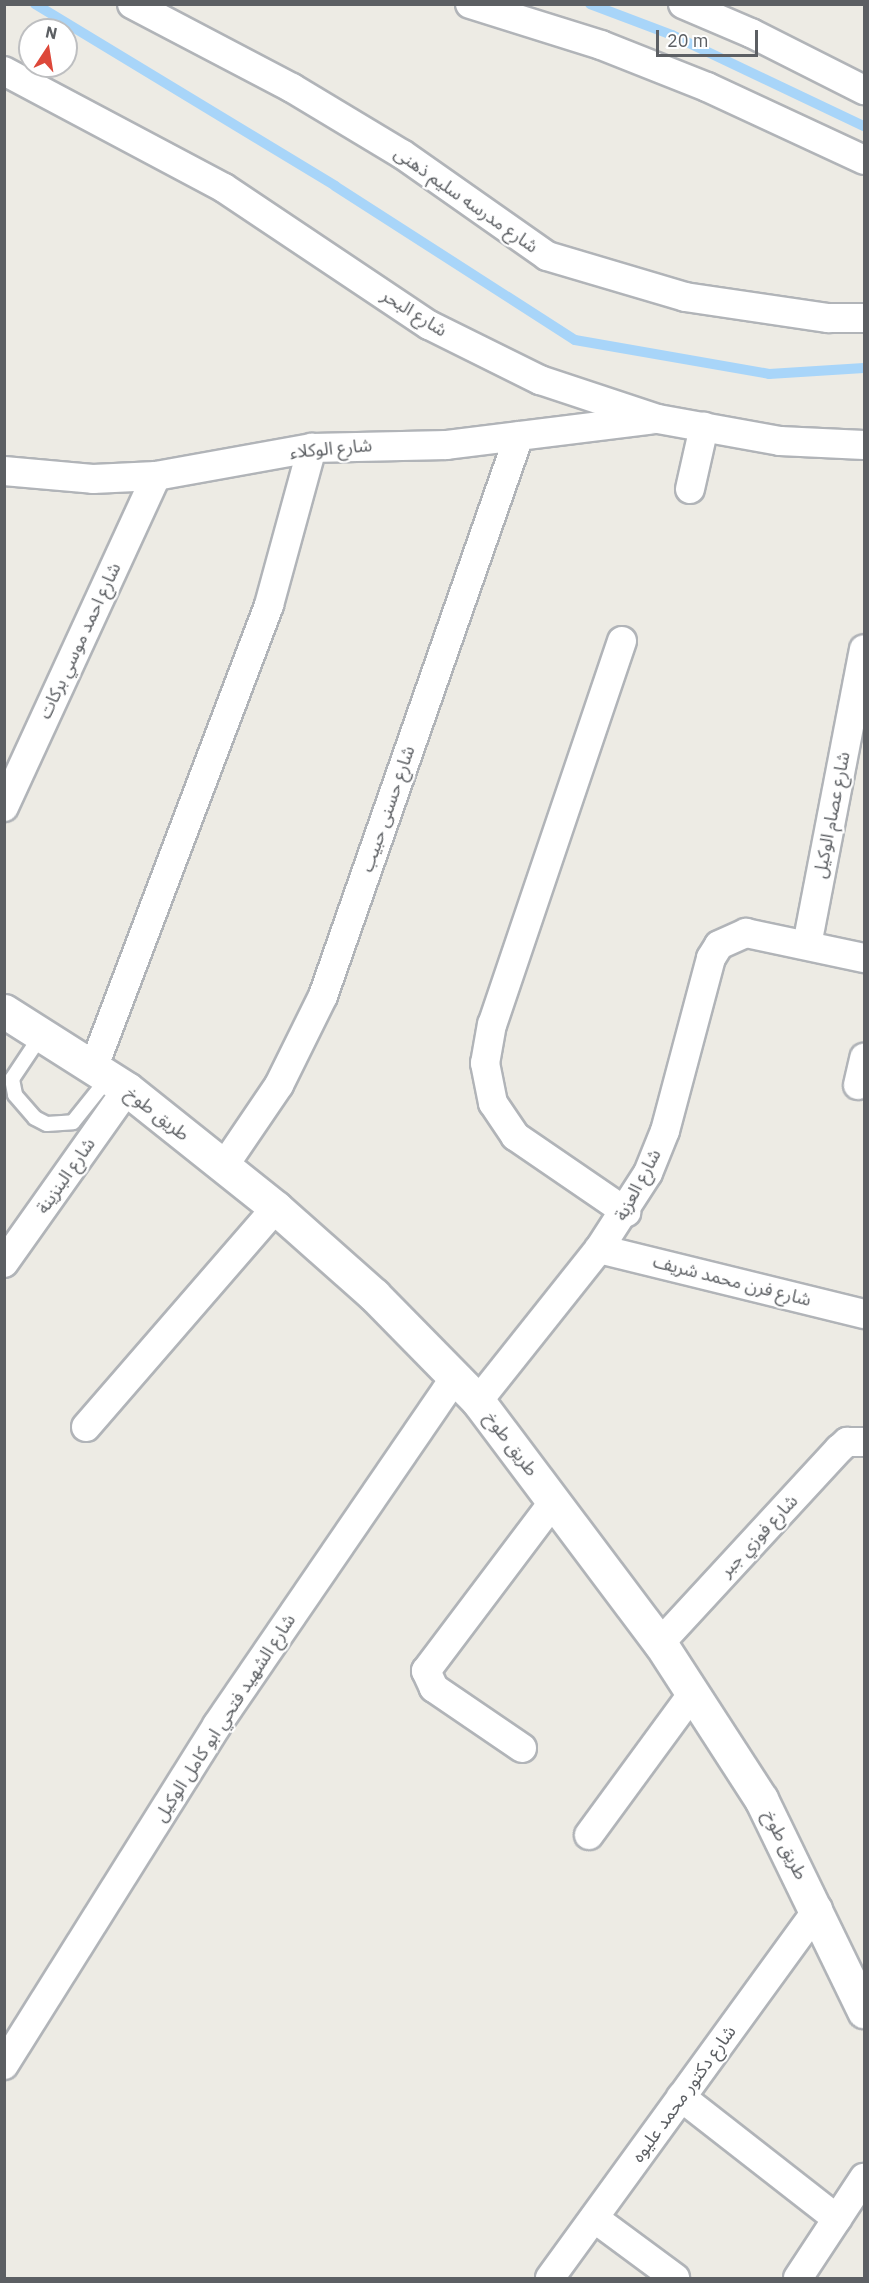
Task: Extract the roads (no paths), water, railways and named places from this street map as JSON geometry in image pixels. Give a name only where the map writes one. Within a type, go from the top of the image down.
[{"type":"main road","name":"طريق طوخ","points":[[8,1020],[42,1034],[110,1077],[276,1208],[374,1295],[478,1401],[660,1643],[761,1799],[818,1909],[864,2011]]},
{"type":"street","name":"شارع مدرسه سليم ذهنى","points":[[132,4],[292,88],[402,154],[547,256],[685,297],[828,318],[864,318]]},
{"type":"street","points":[[470,4],[602,45],[707,87],[864,160]]},
{"type":"street","points":[[683,4],[751,33],[864,90]]},
{"type":"street","name":"شارع البحر","points":[[4,71],[224,188],[429,325],[540,380],[658,419],[780,441],[864,445]]},
{"type":"street","name":"شارع الوكلاء","points":[[4,471],[93,478],[156,476],[312,448],[447,445],[658,419]]},
{"type":"street","points":[[690,489],[704,427]]},
{"type":"street","name":"شارع حسنى حبيب","points":[[224,1166],[279,1085],[323,996],[519,436]]},
{"type":"street","name":"شارع البنزينة","points":[[4,1263],[110,1077],[269,605],[312,448]]},
{"type":"street","name":"شارع احمد موسي بركات","points":[[4,807],[156,476]]},
{"type":"street","points":[[622,641],[492,1024],[485,1063],[493,1103],[514,1136],[626,1212]]},
{"type":"street","name":"شارع عصام الوكيل","points":[[807,945],[860,696],[864,649]]},
{"type":"street","name":"شارع العزبة","points":[[478,1401],[599,1249],[626,1212],[648,1173],[665,1131],[711,958],[719,945],[731,936],[746,933],[807,945]]},
{"type":"street","points":[[807,945],[864,958]]},
{"type":"street","points":[[86,1427],[276,1208]]},
{"type":"street","name":"شارع فرن محمد شريف","points":[[599,1249],[864,1314]]},
{"type":"street","name":"شارع الشهيد فتحي ابو كامل الوكيل","points":[[4,2066],[217,1725],[455,1377]]},
{"type":"street","name":"شارع فوزي جبر","points":[[660,1643],[839,1449],[847,1442],[864,1442]]},
{"type":"street","points":[[522,1748],[434,1688],[426,1671],[554,1501]]},
{"type":"street","points":[[589,1835],[693,1693]]},
{"type":"street","name":"شارع دكتور محمد عليوه","points":[[556,2276],[594,2218],[818,1909]]},
{"type":"street","points":[[681,2097],[837,2219]]},
{"type":"street","points":[[798,2278],[864,2178]]},
{"type":"street","points":[[594,2218],[675,2278]]},
{"type":"lane","points":[[42,1034],[12,1079],[15,1095],[35,1118],[47,1124],[73,1122],[110,1077]]},
{"type":"waterway","points":[[35,4],[335,186],[575,340],[769,374],[864,368]]},
{"type":"waterway","points":[[590,4],[672,35],[864,126]]}]
